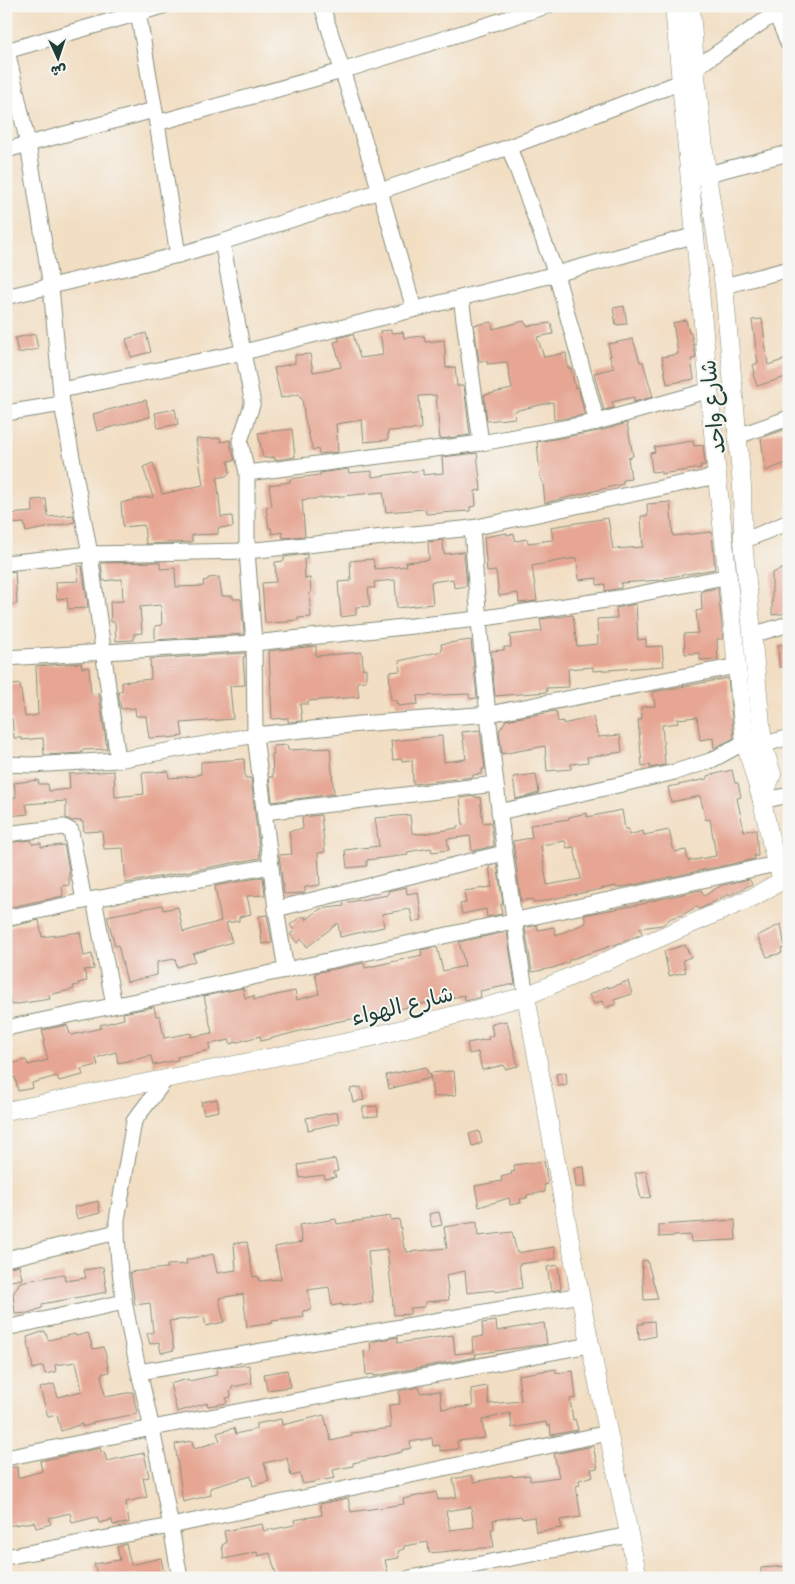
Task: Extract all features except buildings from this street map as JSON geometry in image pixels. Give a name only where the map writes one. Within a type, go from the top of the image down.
[{"type":"street","points":[[118,760],[90,554],[61,397],[51,287],[28,144],[7,50],[138,10],[163,6]]},
{"type":"street","points":[[322,6],[380,191],[414,309]]},
{"type":"street","points":[[6,150],[342,71],[547,6]]},
{"type":"street","name":"شارع واحد","points":[[674,6],[681,82],[698,176],[724,286],[738,436],[752,635],[763,745],[772,774],[762,801]]},
{"type":"street","name":"شارع واحد","points":[[691,6],[698,176],[696,235],[717,476],[745,742],[762,801],[776,864],[786,879]]},
{"type":"street","points":[[138,10],[178,255]]},
{"type":"street","points":[[695,68],[781,10],[789,45]]},
{"type":"street","points":[[6,297],[178,255],[222,242],[380,191],[509,146],[681,82]]},
{"type":"street","points":[[509,146],[556,274],[597,422]]},
{"type":"street","points":[[698,176],[789,153]]},
{"type":"street","points":[[6,413],[61,397],[556,274],[696,235]]},
{"type":"street","points":[[222,242],[252,398],[252,405],[240,441],[247,473],[247,551],[254,643],[255,735],[276,909],[286,970]]},
{"type":"street","points":[[724,286],[789,269]]},
{"type":"street","points":[[461,298],[481,443]]},
{"type":"street","points":[[247,473],[481,443],[597,422],[710,390]]},
{"type":"street","points":[[738,436],[789,418]]},
{"type":"street","points":[[6,563],[90,554],[247,551],[472,528],[717,476]]},
{"type":"street","points":[[744,541],[789,522]]},
{"type":"street","points":[[472,528],[478,619],[495,784],[513,921],[580,1295],[638,1578]]},
{"type":"street","points":[[6,658],[254,643],[478,619],[619,598],[729,576]]},
{"type":"street","points":[[752,635],[789,624]]},
{"type":"street","points":[[6,764],[31,765],[118,760],[255,735],[360,724],[489,714],[737,666]]},
{"type":"street","points":[[499,812],[675,772],[710,761],[745,742],[763,745],[789,736]]},
{"type":"street","points":[[265,812],[495,784]]},
{"type":"street","points":[[762,801],[789,795]]},
{"type":"street","points":[[6,834],[64,827],[72,831],[114,1005]]},
{"type":"street","points":[[276,909],[504,853]]},
{"type":"street","points":[[6,1028],[286,970],[776,864]]},
{"type":"street","points":[[6,918],[89,900],[271,866]]},
{"type":"street","name":"شارع الهواء","points":[[6,1111],[368,1038],[526,996],[753,897],[786,879]]},
{"type":"street","points":[[166,1079],[134,1121],[117,1220],[117,1232],[124,1302],[152,1428],[180,1578]]},
{"type":"street","points":[[6,1259],[117,1232]]},
{"type":"street","points":[[139,1372],[580,1295]]},
{"type":"street","points":[[6,1328],[124,1302]]},
{"type":"street","points":[[6,1458],[152,1428],[590,1345]]},
{"type":"street","points":[[6,1557],[171,1526],[608,1433]]},
{"type":"street","points":[[410,1578],[629,1535]]}]
